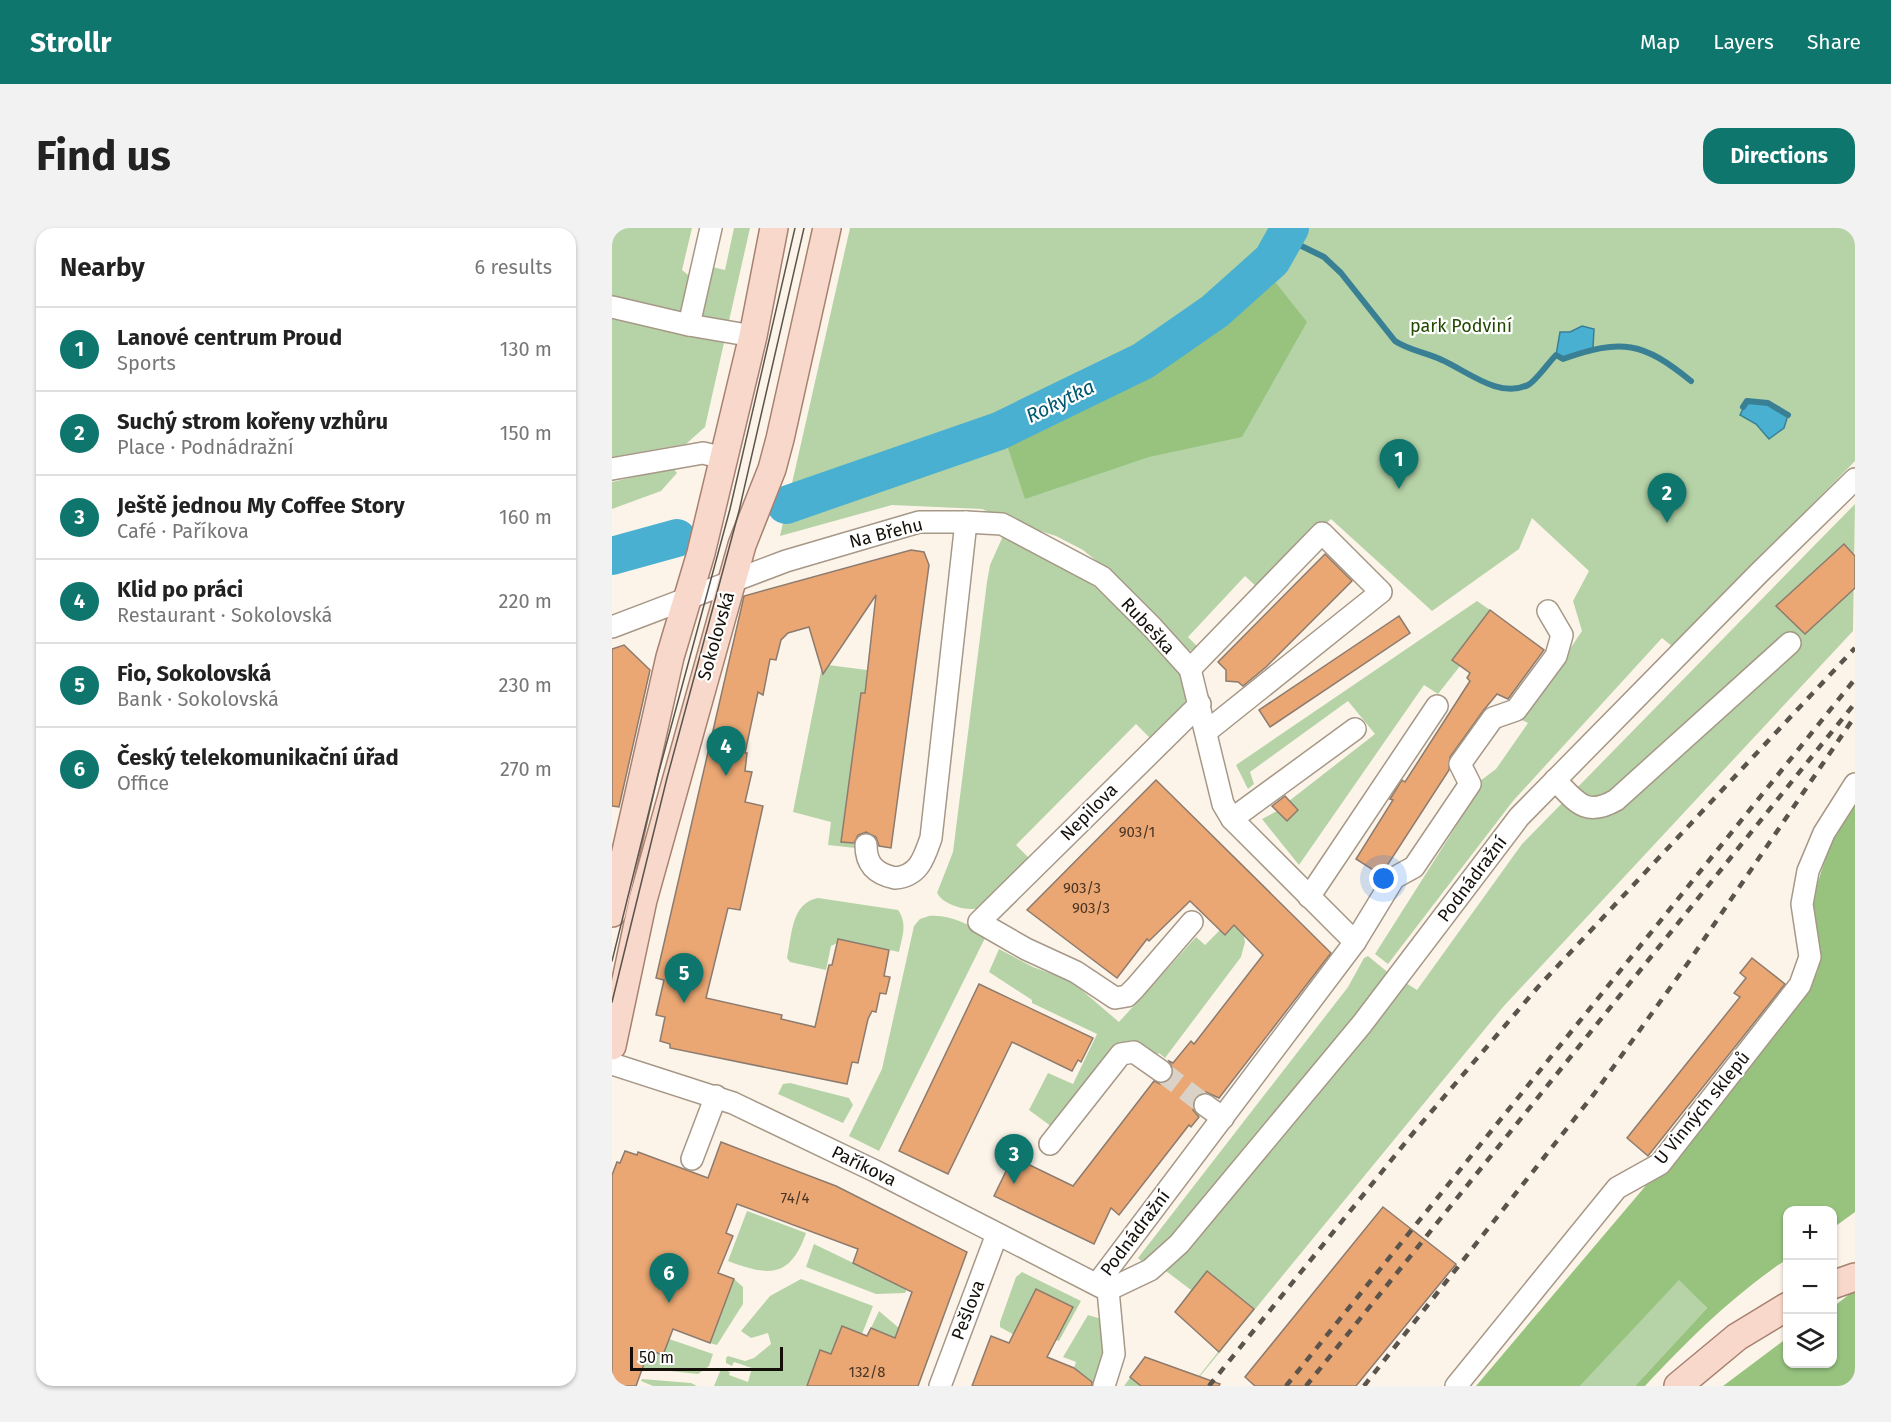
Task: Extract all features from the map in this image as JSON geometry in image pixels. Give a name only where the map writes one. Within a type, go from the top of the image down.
[{"type":"main road","name":"Sokolovská","points":[[612,913],[670,657],[724,458],[753,336],[774,228]]},
{"type":"main road","name":"Sokolovská","points":[[612,1046],[643,900],[747,529],[772,469],[780,439],[827,228]]},
{"type":"main road","points":[[1837,1284],[1855,1277]]},
{"type":"main road","points":[[1678,1386],[1737,1337],[1783,1309]]},
{"type":"street","points":[[689,326],[711,228]]},
{"type":"street","points":[[612,307],[689,326],[753,336]]},
{"type":"street","points":[[612,469],[703,453],[724,458]]},
{"type":"street","name":"Podnádražní","points":[[1102,1287],[1150,1270],[1179,1244],[1362,1024],[1519,817],[1855,479]]},
{"type":"street","name":"Na Břehu","points":[[612,627],[786,561],[919,522],[966,522]]},
{"type":"street","points":[[866,845],[868,861],[873,868],[895,878],[913,873],[922,864],[931,838],[966,522]]},
{"type":"street","name":"Rubeška","points":[[966,522],[1002,524],[1102,578],[1190,669],[1223,804],[1232,819],[1355,942]]},
{"type":"street","points":[[1190,669],[1322,533],[1381,592],[1206,732]]},
{"type":"street","name":"Podnádražní","points":[[1102,1287],[1222,1118],[1355,942],[1394,878],[1414,867],[1470,784],[1460,764],[1493,718],[1516,710],[1556,656],[1562,635],[1548,611]]},
{"type":"street","points":[[1555,780],[1578,803],[1589,809],[1603,807],[1616,800],[1790,643]]},
{"type":"street","name":"Nepilova","points":[[1192,922],[1127,996],[1115,998],[1076,972],[1026,949],[979,922],[1200,704]]},
{"type":"street","points":[[1309,897],[1437,706]]},
{"type":"street","points":[[1232,819],[1355,729]]},
{"type":"street","name":"U Vinných sklepů","points":[[1456,1386],[1617,1188],[1660,1164],[1800,985],[1810,957],[1802,904],[1808,871],[1824,833],[1855,783]]},
{"type":"street","points":[[1050,1144],[1121,1054],[1134,1052],[1161,1071]]},
{"type":"street","name":"Paříkova","points":[[612,1064],[716,1096],[876,1171],[1102,1287]]},
{"type":"street","points":[[692,1159],[716,1096]]},
{"type":"street","points":[[1204,1105],[1222,1118]]},
{"type":"street","name":"Pešlova","points":[[940,1386],[998,1234]]},
{"type":"street","points":[[1102,1287],[1114,1354],[1104,1386]]},
{"type":"green space","points":[[612,228],[692,228],[682,270],[703,287],[708,266],[725,270],[734,228],[750,228],[705,427],[686,444],[612,457]]},
{"type":"green space","name":"park Podviní","points":[[850,228],[1855,228],[1855,461],[1673,647],[1662,638],[1513,801],[1388,964],[1375,954],[1472,801],[1480,781],[1496,769],[1528,723],[1522,720],[1582,631],[1573,601],[1589,571],[1532,518],[1519,549],[1432,611],[1331,519],[1259,589],[1245,576],[1188,637],[1199,648],[1188,651],[1105,568],[1083,550],[1056,536],[1006,520],[982,509],[892,505],[780,536]],"holes":[[[1582,326],[1594,330],[1593,348],[1563,359],[1556,355],[1560,332],[1570,332]]]},
{"type":"green space","points":[[1268,273],[1307,322],[1242,437],[1149,457],[1025,499],[1005,439],[1158,361]]},
{"type":"green space","points":[[673,468],[677,473],[661,491],[612,509],[612,482]]},
{"type":"green space","points":[[1855,504],[1853,631],[1503,1007],[1192,1386],[1124,1386],[1145,1357],[1199,1376],[1218,1352],[1175,1312],[1191,1290],[1162,1268],[1406,983],[1417,990],[1522,844]]},
{"type":"green space","points":[[1003,536],[1078,573],[1094,586],[1169,658],[1181,675],[1188,695],[1182,709],[1152,740],[1136,724],[1016,845],[1029,858],[984,907],[972,909],[952,905],[937,893],[953,852],[987,582],[990,565]]},
{"type":"green space","points":[[1477,601],[1490,610],[1452,660],[1460,666],[1438,694],[1424,685],[1299,865],[1262,819],[1277,811],[1287,821],[1289,801],[1375,734],[1348,701],[1250,772],[1254,784],[1248,789],[1236,765]]},
{"type":"green space","points":[[828,665],[867,670],[865,693],[861,693],[841,840],[855,843],[855,848],[828,845],[831,822],[793,812],[821,671],[825,671]]},
{"type":"green space","points":[[1855,805],[1855,1212],[1837,1225],[1837,1206],[1783,1206],[1783,1262],[1747,1288],[1712,1318],[1645,1386],[1635,1386],[1707,1308],[1679,1280],[1580,1386],[1476,1386],[1765,1045],[1818,971],[1812,900],[1834,833]]},
{"type":"green space","points":[[818,898],[898,910],[904,925],[899,952],[838,939],[837,943],[831,946],[826,970],[790,962],[787,958],[794,921],[802,906]]},
{"type":"green space","points":[[929,916],[952,918],[987,934],[879,1151],[849,1136],[882,1069],[914,926],[920,919]]},
{"type":"green space","points":[[1241,919],[1245,942],[1241,957],[1165,1058],[1159,1053],[1156,1056],[1135,1042],[1123,1043],[1116,1047],[1052,1127],[1029,1110],[1048,1073],[1073,1084],[1097,1034],[1032,1003],[1032,1000],[989,972],[999,949],[1033,967],[1071,981],[1119,1022],[1196,937],[1205,945],[1220,930],[1225,935]]},
{"type":"green space","points":[[1368,956],[1390,974],[1175,1238],[1146,1265],[1138,1258],[1348,987],[1364,958]]},
{"type":"green space","points":[[790,1083],[849,1098],[853,1105],[843,1123],[778,1094],[783,1084]]},
{"type":"green space","points":[[747,1211],[806,1233],[793,1259],[785,1266],[766,1271],[728,1261]]},
{"type":"green space","points":[[814,1244],[907,1289],[905,1293],[876,1294],[806,1267]]},
{"type":"green space","points":[[1022,1272],[1081,1301],[1059,1341],[1056,1340],[1072,1307],[1016,1336],[1000,1327],[1016,1277]]},
{"type":"green space","points":[[734,1279],[743,1287],[743,1304],[717,1345],[710,1343]]},
{"type":"green space","points":[[801,1279],[873,1306],[862,1334],[831,1354],[820,1350],[807,1386],[714,1386],[721,1369],[730,1372],[729,1375],[748,1382],[752,1368],[734,1362],[732,1366],[726,1363],[726,1358],[728,1356],[745,1361],[754,1358],[771,1344],[768,1333],[751,1338],[741,1331],[770,1296]]},
{"type":"green space","points":[[1679,1279],[1707,1308],[1635,1386],[1580,1386]]},
{"type":"green space","points":[[1851,1293],[1855,1293],[1855,1386],[1723,1386],[1783,1341],[1783,1368],[1837,1368],[1837,1304]]},
{"type":"green space","points":[[879,1311],[899,1328],[892,1345],[884,1333],[871,1328]]},
{"type":"green space","points":[[1088,1315],[1105,1320],[1108,1346],[1095,1386],[1085,1386],[1090,1380],[1074,1368],[1076,1362],[1063,1357]]},
{"type":"green space","points":[[669,1339],[713,1354],[709,1366],[698,1374],[642,1368],[649,1350]]},
{"type":"green space","points":[[642,1379],[691,1383],[697,1386],[653,1386],[641,1381]]},
{"type":"water","points":[[1582,326],[1594,329],[1593,348],[1563,359],[1556,355],[1560,332],[1570,332]]},
{"type":"water","points":[[1747,401],[1768,403],[1788,415],[1784,428],[1769,439],[1756,424],[1740,415]]},
{"type":"building","points":[[1844,544],[1855,556],[1855,588],[1805,634],[1776,606]]},
{"type":"building","points":[[911,550],[924,552],[929,565],[891,848],[879,846],[876,837],[866,832],[858,835],[854,843],[841,842],[861,693],[865,693],[876,595],[823,674],[809,627],[788,633],[781,640],[776,660],[770,659],[763,695],[758,692],[745,753],[747,753],[745,771],[752,772],[745,802],[763,806],[740,910],[728,908],[706,998],[782,1015],[781,1019],[815,1027],[829,965],[832,965],[838,939],[889,950],[884,976],[890,977],[886,994],[880,993],[876,1012],[872,1011],[868,1019],[858,1063],[852,1062],[847,1084],[670,1048],[670,1044],[660,1041],[665,1017],[656,1015],[664,980],[656,978],[744,596]]},
{"type":"building","points":[[1325,554],[1352,581],[1266,667],[1243,686],[1238,682],[1226,681],[1226,670],[1218,662]]},
{"type":"building","points":[[1490,610],[1544,650],[1508,699],[1497,694],[1483,711],[1450,757],[1449,770],[1381,875],[1356,859],[1393,800],[1390,799],[1402,780],[1405,782],[1470,681],[1467,678],[1470,673],[1452,660]]},
{"type":"building","points":[[1399,616],[1410,633],[1270,727],[1259,710]]},
{"type":"building","points":[[624,645],[650,670],[619,807],[612,806],[612,649]]},
{"type":"building","points":[[1156,780],[1331,953],[1219,1098],[1206,1092],[1195,1097],[1193,1110],[1199,1117],[1191,1127],[1189,1125],[1119,1215],[1111,1208],[1094,1244],[994,1196],[1013,1157],[1073,1186],[1154,1081],[1160,1084],[1171,1079],[1174,1072],[1169,1061],[1173,1063],[1191,1041],[1194,1044],[1263,955],[1234,925],[1225,935],[1190,901],[1149,941],[1147,939],[1117,978],[1027,910]]},
{"type":"building","points":[[1285,796],[1298,810],[1287,821],[1272,806]]},
{"type":"building","points":[[1752,958],[1785,984],[1648,1156],[1627,1138],[1740,997],[1734,993],[1746,978],[1740,973]]},
{"type":"building","points":[[979,984],[1093,1038],[1081,1062],[1078,1060],[1072,1071],[1012,1042],[948,1174],[899,1151]]},
{"type":"building","points":[[721,1142],[836,1186],[967,1252],[918,1386],[807,1386],[820,1350],[831,1354],[842,1326],[867,1336],[871,1328],[895,1338],[912,1292],[853,1263],[858,1249],[737,1204],[726,1233],[733,1236],[718,1273],[734,1279],[710,1343],[673,1329],[663,1355],[649,1350],[636,1386],[612,1386],[612,1175],[617,1162],[620,1163],[625,1151],[637,1155],[638,1152],[708,1178]]},
{"type":"building","points":[[1383,1207],[1456,1264],[1356,1386],[1255,1386],[1245,1377]]},
{"type":"building","points":[[1207,1271],[1254,1309],[1219,1352],[1175,1312]]},
{"type":"building","points":[[1036,1289],[1073,1307],[1047,1357],[1074,1368],[1092,1382],[1092,1386],[972,1386],[991,1336],[1009,1343]]},
{"type":"building","points":[[1145,1357],[1220,1384],[1219,1386],[1141,1386],[1130,1377]]},
{"type":"waterway","name":"Rokytka","points":[[786,505],[999,431],[1143,361],[1215,311],[1272,260],[1290,228]]},
{"type":"waterway","points":[[1283,237],[1324,257],[1341,273],[1395,341],[1442,360],[1495,386],[1506,389],[1528,385],[1556,355],[1563,359],[1583,352],[1617,346],[1645,351],[1691,381]]},
{"type":"waterway","points":[[1743,407],[1747,401],[1768,403],[1788,415]]},
{"type":"waterway","name":"Rokytka","points":[[612,556],[677,538]]},
{"type":"tunnel","points":[[1161,1071],[1205,1105]]},
{"type":"tram line","points":[[612,961],[658,775],[730,509],[795,228]]},
{"type":"tram line","points":[[612,1002],[667,778],[739,511],[804,228]]},
{"type":"railway","points":[[1209,1386],[1414,1132],[1538,987],[1855,648]]},
{"type":"railway","points":[[1286,1386],[1855,679]]},
{"type":"railway","points":[[1306,1386],[1855,703]]},
{"type":"railway","points":[[1364,1386],[1594,1094],[1690,960],[1855,716]]},
{"type":"place","name":"Lanové centrum Proud","points":[[1399,489]]},
{"type":"place","name":"Suchý strom kořeny vzhůru","points":[[1667,523]]},
{"type":"place","name":"Klid po práci","points":[[726,776]]},
{"type":"place","name":"Fio, Sokolovská","points":[[684,1003]]},
{"type":"place","name":"Ještě jednou My Coffee Story","points":[[1014,1184]]},
{"type":"place","name":"Český telekomunikační úřad","points":[[669,1303]]}]
